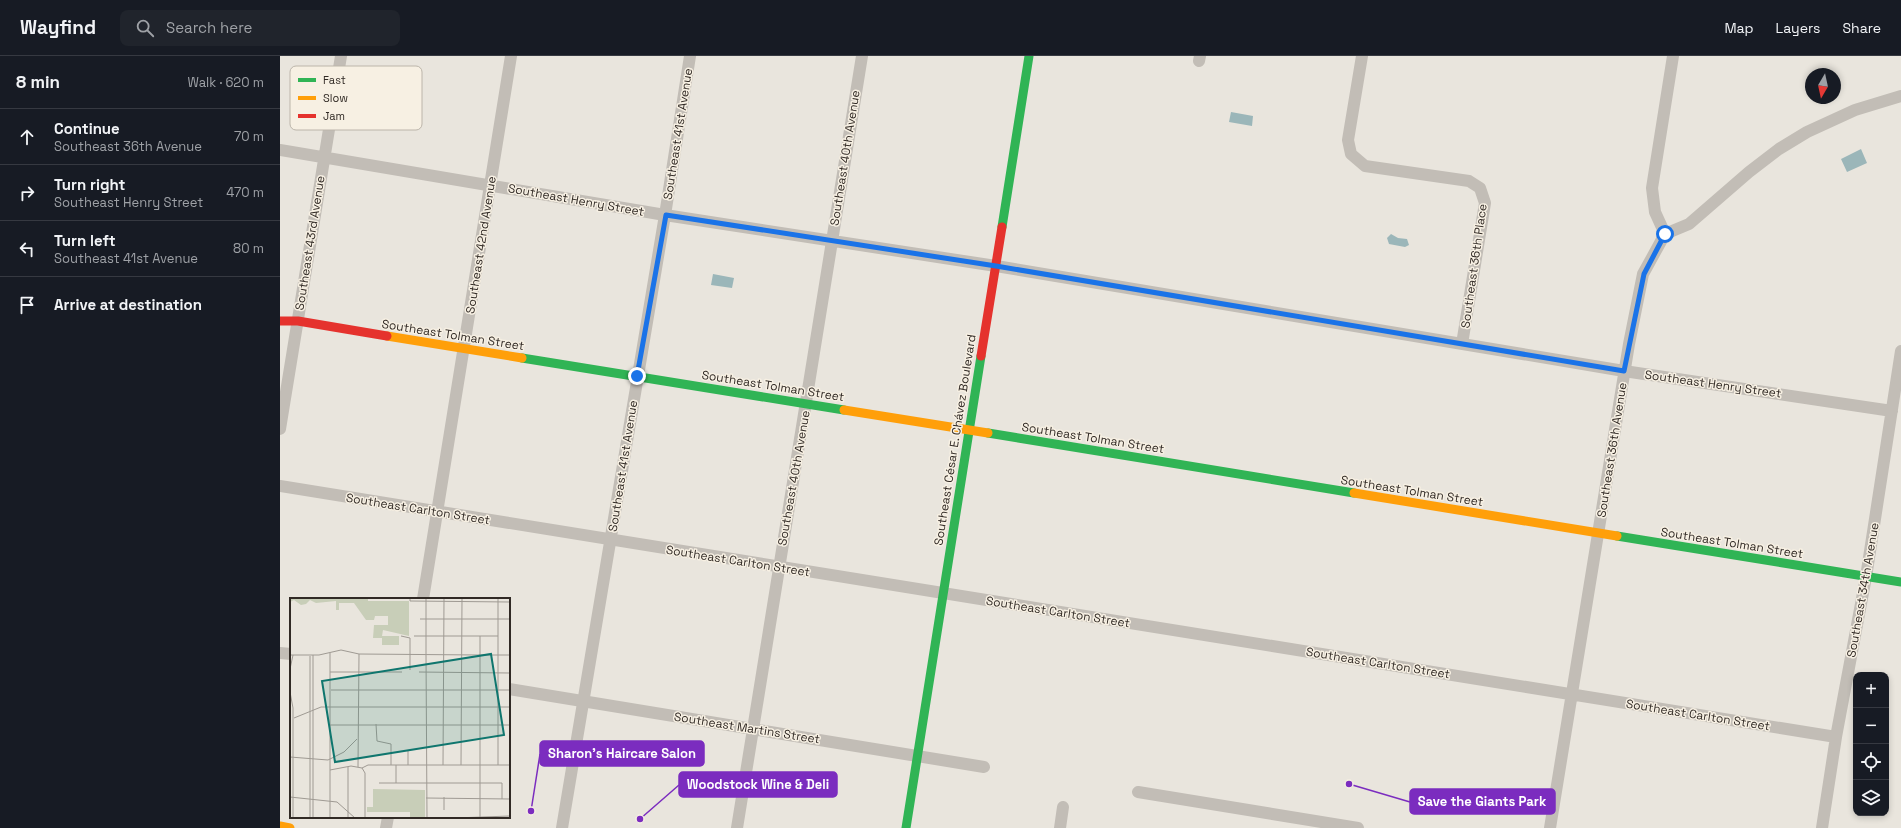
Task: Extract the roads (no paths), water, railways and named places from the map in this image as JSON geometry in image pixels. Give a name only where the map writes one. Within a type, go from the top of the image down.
[{"type":"street","name":"Southeast 43rd Avenue","points":[[338,66],[340,56]]},
{"type":"street","name":"Southeast 42nd Avenue","points":[[423,598],[511,56]]},
{"type":"street","name":"Southeast 41st Avenue","points":[[562,828],[637,376],[666,215],[690,56]]},
{"type":"street","name":"Southeast 40th Avenue","points":[[737,828],[862,56]]},
{"type":"street","name":"Southeast César E. Chávez Boulevard","points":[[906,828],[1030,56]]},
{"type":"street","name":"Southeast 36th Place","points":[[1362,56],[1348,140],[1351,154],[1365,166],[1469,181],[1480,188],[1485,203],[1462,344]]},
{"type":"street","points":[[1673,56],[1652,188],[1655,212],[1665,234],[1689,224],[1749,172],[1779,149],[1807,132],[1855,110],[1901,96]]},
{"type":"street","name":"Southeast 43rd Avenue","points":[[280,429],[328,130]]},
{"type":"street","name":"Southeast Henry Street","points":[[280,150],[666,215],[996,266],[1624,371],[1892,411]]},
{"type":"street","name":"Southeast 36th Avenue","points":[[1550,828],[1624,371],[1644,274],[1665,234]]},
{"type":"street","name":"Southeast Tolman Street","points":[[280,321],[298,321],[1901,582]]},
{"type":"street","name":"Southeast 34th Avenue","points":[[1822,828],[1836,738],[1866,577],[1901,351]]},
{"type":"street","name":"Southeast Carlton Street","points":[[280,486],[943,594],[1572,694],[1836,738]]},
{"type":"street","points":[[280,653],[290,654]]},
{"type":"street","name":"Southeast Martins Street","points":[[510,690],[984,767]]},
{"type":"street","points":[[1138,792],[1358,828]]},
{"type":"street","points":[[1060,828],[1063,807]]},
{"type":"street","points":[[386,828],[388,818]]},
{"type":"street","points":[[280,826],[290,828]]},
{"type":"water","points":[[1231,112],[1253,116],[1252,126],[1229,122]]},
{"type":"water","points":[[1861,149],[1867,163],[1847,172],[1841,159]]},
{"type":"water","points":[[1391,234],[1398,238],[1407,239],[1409,245],[1405,247],[1389,244],[1387,238]]},
{"type":"water","points":[[713,274],[734,278],[732,288],[711,285]]},
{"type":"place","name":"Save the Giants Park","points":[[1349,784]]},
{"type":"place","name":"Sharon's Haircare Salon","points":[[531,811]]},
{"type":"place","name":"Woodstock Wine & Deli","points":[[640,819]]}]
